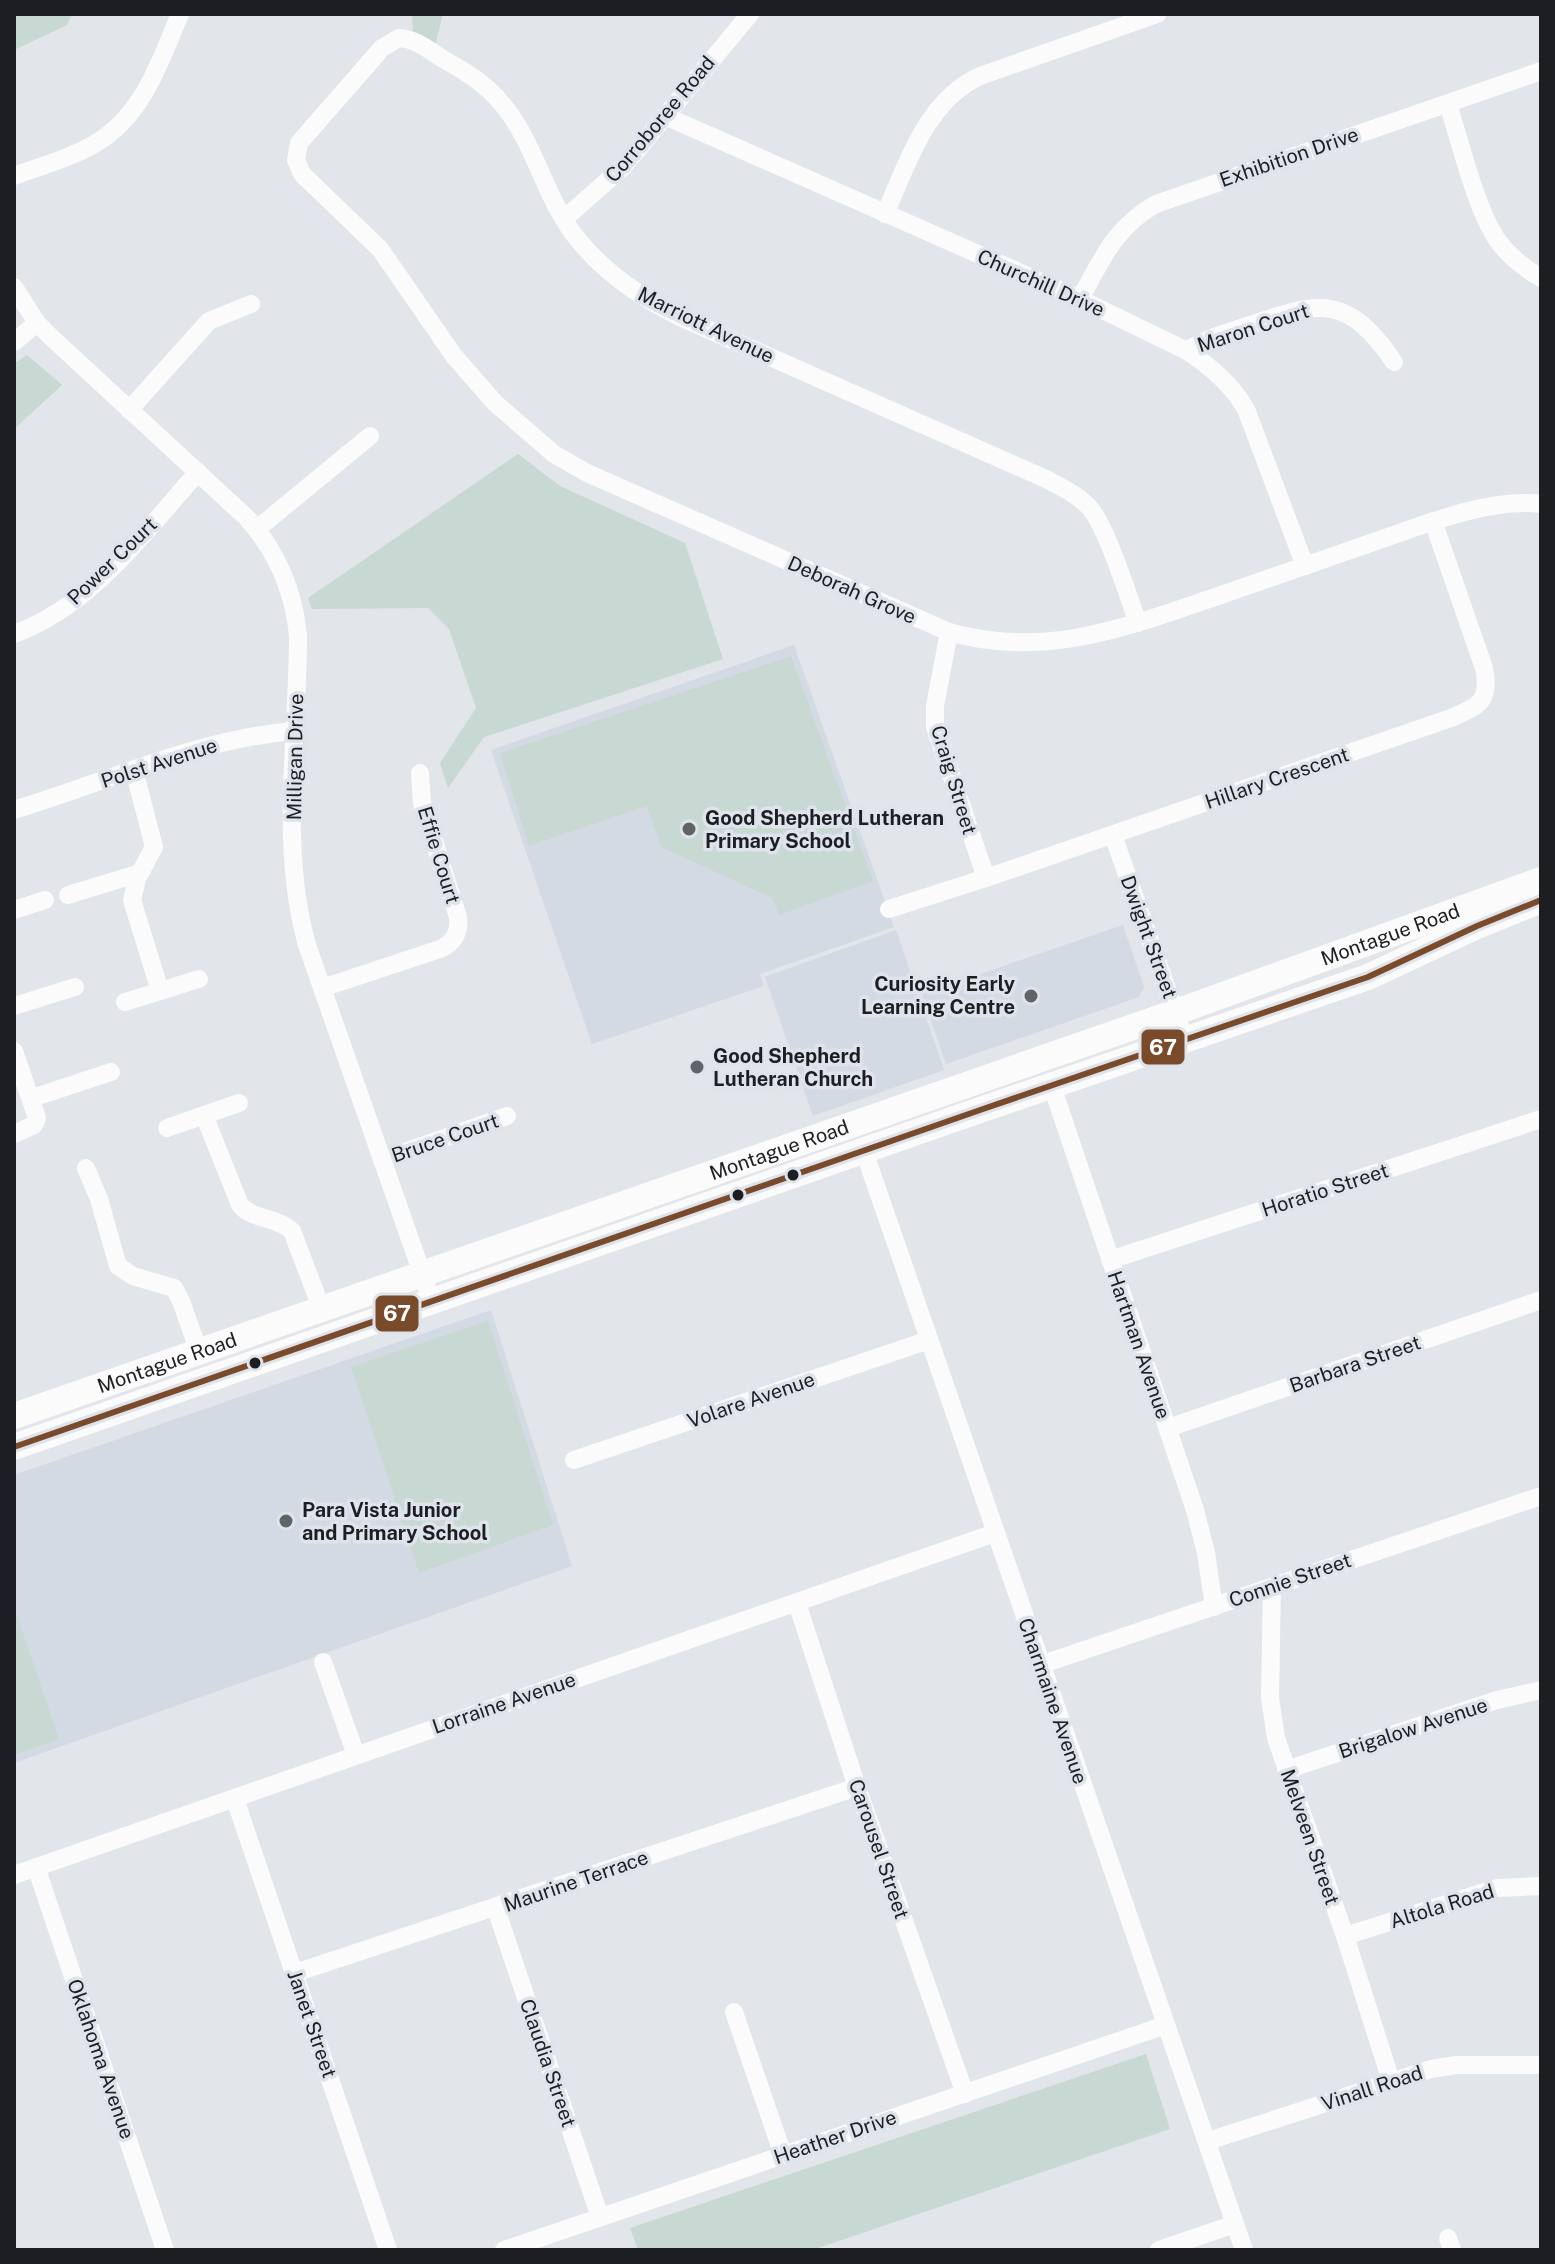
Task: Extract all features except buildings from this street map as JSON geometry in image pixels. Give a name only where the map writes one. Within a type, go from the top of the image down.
[{"type":"main road","name":"Montague Road","points":[[14,1416],[1176,1012],[1541,880]]},
{"type":"main road","name":"Montague Road","points":[[14,1447],[1368,977],[1541,900]]},
{"type":"main road","points":[[855,1124],[864,1151]]},
{"type":"street","points":[[14,176],[85,149],[123,122],[147,89],[180,14]]},
{"type":"street","name":"Corroboree Road","points":[[564,219],[623,167],[750,14]]},
{"type":"street","points":[[885,214],[927,124],[957,89],[980,76],[1157,14]]},
{"type":"street","name":"Marriott Avenue","points":[[296,160],[296,150],[307,132],[382,48],[399,38],[417,43],[474,78],[497,98],[519,128],[564,219],[611,274],[664,309],[1046,479],[1076,496],[1100,523],[1138,623]]},
{"type":"street","name":"Exhibition Drive","points":[[1080,299],[1118,232],[1156,204],[1541,71]]},
{"type":"street","points":[[1448,104],[1482,207],[1497,239],[1515,260],[1541,278]]},
{"type":"street","name":"Churchill Drive","points":[[665,116],[1080,299],[1187,351],[1224,381],[1246,409],[1305,566]]},
{"type":"street","name":"Deborah Grove","points":[[296,160],[302,174],[380,249],[454,356],[495,403],[554,454],[599,478],[949,632],[990,642],[1055,642],[1138,623],[1433,521],[1515,503],[1541,504]]},
{"type":"street","name":"Milligan Drive","points":[[14,287],[37,323],[257,529],[278,561],[296,612],[293,877],[301,924],[432,1302]]},
{"type":"street","points":[[129,410],[209,321],[251,304]]},
{"type":"street","name":"Maron Court","points":[[1187,351],[1196,344],[1301,308],[1325,307],[1348,315],[1367,328],[1394,362]]},
{"type":"street","points":[[14,342],[37,323]]},
{"type":"street","points":[[257,529],[370,436]]},
{"type":"street","name":"Power Court","points":[[14,634],[51,617],[89,588],[198,472]]},
{"type":"street","name":"Hillary Crescent","points":[[889,909],[1451,718],[1482,702],[1486,688],[1484,668],[1433,521]]},
{"type":"street","name":"Craig Street","points":[[949,632],[935,706],[935,727],[986,878]]},
{"type":"street","name":"Polst Avenue","points":[[20,808],[229,740],[294,731]]},
{"type":"street","points":[[134,770],[154,842],[153,852],[134,886],[132,907],[160,991]]},
{"type":"street","name":"Effie Court","points":[[322,988],[440,949],[456,937],[458,917],[423,809],[420,773]]},
{"type":"street","name":"Dwight Street","points":[[1113,835],[1185,1040]]},
{"type":"street","points":[[68,895],[140,873]]},
{"type":"street","points":[[14,910],[45,900]]},
{"type":"street","points":[[125,1002],[199,979]]},
{"type":"street","points":[[14,1006],[75,987]]},
{"type":"street","points":[[14,1051],[37,1113],[36,1122],[30,1128],[14,1134]]},
{"type":"street","points":[[32,1098],[111,1072]]},
{"type":"street","name":"Hartman Avenue","points":[[1052,1086],[1200,1528],[1214,1607]]},
{"type":"street","points":[[167,1128],[239,1103]]},
{"type":"street","points":[[204,1115],[240,1205],[250,1214],[284,1225],[292,1231],[322,1310]]},
{"type":"street","name":"Bruce Court","points":[[382,1160],[507,1116]]},
{"type":"street","name":"Horatio Street","points":[[1110,1260],[1541,1119]]},
{"type":"street","name":"Charmaine Avenue","points":[[864,1151],[1244,2250]]},
{"type":"street","points":[[86,1168],[99,1199],[118,1266],[133,1276],[174,1288],[199,1352]]},
{"type":"street","name":"Barbara Street","points":[[1168,1428],[1541,1300]]},
{"type":"street","name":"Volare Avenue","points":[[574,1460],[929,1340]]},
{"type":"street","name":"Connie Street","points":[[1040,1665],[1541,1496]]},
{"type":"street","name":"Lorraine Avenue","points":[[14,1875],[995,1533]]},
{"type":"street","name":"Melveen Street","points":[[1272,1587],[1270,1698],[1276,1738],[1345,1936],[1391,2081]]},
{"type":"street","name":"Carousel Street","points":[[797,1603],[857,1787],[965,2094]]},
{"type":"street","points":[[323,1662],[356,1755]]},
{"type":"street","name":"Brigalow Avenue","points":[[1286,1770],[1497,1700],[1541,1690]]},
{"type":"street","name":"Maurine Terrace","points":[[295,1973],[857,1787]]},
{"type":"street","name":"Janet Street","points":[[235,1799],[388,2250]]},
{"type":"street","name":"Oklahoma Avenue","points":[[36,1867],[165,2250]]},
{"type":"street","name":"Altola Road","points":[[1345,1936],[1497,1888],[1541,1886]]},
{"type":"street","name":"Claudia Street","points":[[496,1909],[600,2217]]},
{"type":"street","points":[[734,2012],[783,2155]]},
{"type":"street","name":"Heather Drive","points":[[515,2248],[1166,2025]]},
{"type":"street","name":"Vinall Road","points":[[1208,2141],[1411,2074],[1456,2065],[1541,2065]]},
{"type":"street","points":[[1159,2250],[1235,2224]]},
{"type":"shaded area","points":[[14,14],[72,14],[67,25],[14,50]]},
{"type":"shaded area","points":[[412,14],[443,14],[435,46],[413,33]]},
{"type":"shaded area","points":[[27,355],[62,385],[14,429],[14,364]]},
{"type":"shaded area","points":[[518,454],[560,486],[685,543],[723,659],[484,737],[448,788],[440,763],[476,708],[449,629],[428,608],[312,609],[308,598]]},
{"type":"shaded area","name":"Good Shepherd Lutheran Primary School","points":[[794,645],[894,927],[760,974],[764,986],[592,1044],[491,750]]},
{"type":"shaded area","points":[[791,656],[873,881],[779,915],[772,898],[661,847],[647,806],[529,846],[500,753]]},
{"type":"shaded area","name":"Curiosity Early Learning Centre","points":[[1123,925],[1144,987],[1139,997],[946,1064],[922,994]]},
{"type":"shaded area","points":[[896,930],[944,1070],[813,1116],[765,977]]},
{"type":"shaded area","name":"Para Vista Junior and Primary School","points":[[491,1310],[572,1566],[14,1763],[14,1475]]},
{"type":"shaded area","points":[[488,1321],[553,1525],[419,1573],[351,1367]]},
{"type":"shaded area","points":[[14,1607],[59,1739],[14,1755]]},
{"type":"shaded area","points":[[1146,2054],[1170,2129],[812,2250],[638,2250],[630,2228]]},
{"type":"transit line","name":"67","points":[[14,1447],[1368,977],[1541,900]]},
{"type":"place","name":"Good Shepherd Lutheran Primary School","points":[[689,829]]},
{"type":"place","name":"Curiosity Early Learning Centre","points":[[1031,996]]},
{"type":"place","name":"Good Shepherd Lutheran Church","points":[[697,1067]]},
{"type":"place","name":"Para Vista Junior and Primary School","points":[[286,1521]]}]
